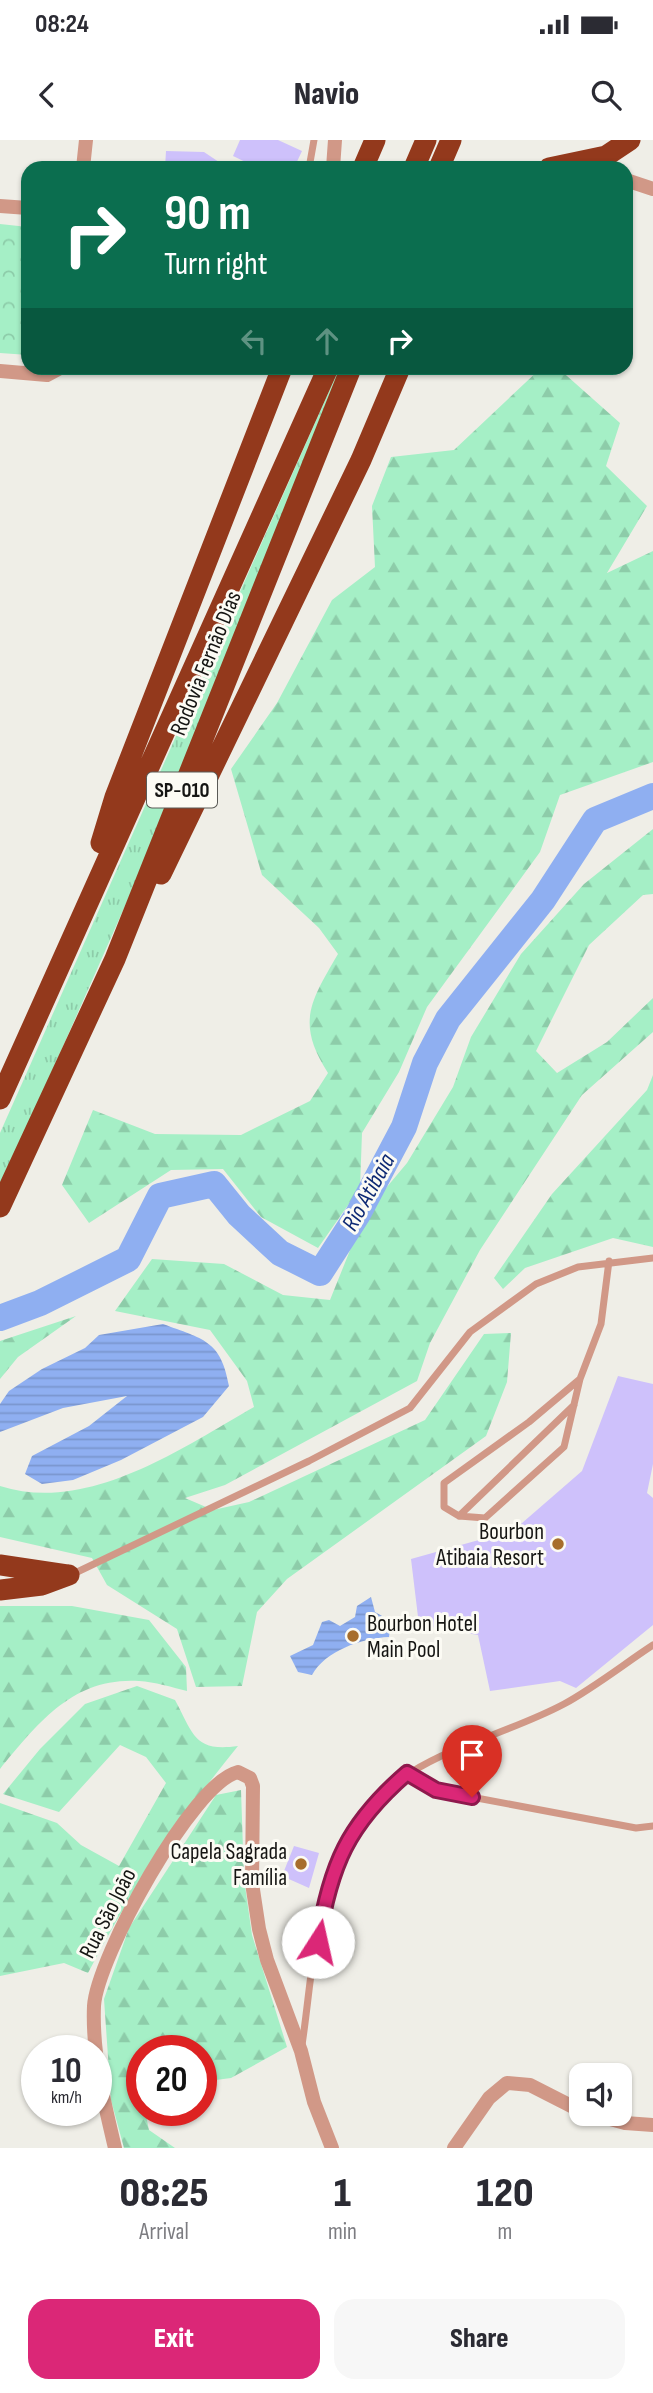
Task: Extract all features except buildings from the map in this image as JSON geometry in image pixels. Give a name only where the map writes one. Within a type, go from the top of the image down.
[{"type":"highway","points":[[366,161],[375,140]]},
{"type":"highway","points":[[417,161],[426,140]]},
{"type":"highway","points":[[442,161],[451,140]]},
{"type":"highway","points":[[582,161],[606,156],[630,140]]},
{"type":"highway","points":[[70,938],[115,797],[279,375]]},
{"type":"highway","name":"Rodovia Fernão Dias","points":[[0,1100],[70,938],[325,375]]},
{"type":"highway","name":"Rodovia Fernão Dias","points":[[0,1207],[115,959],[348,375]]},
{"type":"highway","points":[[115,959],[179,841],[361,460],[397,375]]},
{"type":"highway","points":[[0,1565],[69,1576]]},
{"type":"highway","points":[[0,1590],[42,1585],[69,1576]]},
{"type":"street","points":[[84,161],[86,140]]},
{"type":"street","points":[[334,161],[335,140]]},
{"type":"street","points":[[633,182],[653,189]]},
{"type":"street","points":[[0,206],[21,208]]},
{"type":"street","points":[[0,371],[21,373]]},
{"type":"street","name":"Rua São João","points":[[114,2148],[100,2083],[95,2027],[94,2005],[100,1976],[113,1942],[193,1810],[222,1778],[238,1772],[250,1778],[253,1786],[253,1883],[264,1950],[301,2052]]},
{"type":"street","points":[[301,2052],[314,2102],[332,2148]]},
{"type":"street","points":[[454,2148],[498,2090],[507,2083],[530,2085],[569,2105]]},
{"type":"street","points":[[632,2124],[653,2125]]},
{"type":"lane","points":[[310,161],[314,140]]},
{"type":"lane","points":[[69,1576],[309,1461],[410,1408],[470,1332],[536,1284],[578,1267],[610,1261],[653,1258]]},
{"type":"lane","points":[[580,1379],[529,1422],[444,1483],[444,1507],[459,1516],[485,1518],[564,1447],[580,1379],[601,1324],[610,1261]]},
{"type":"lane","points":[[459,1516],[574,1405]]},
{"type":"lane","points":[[301,2052],[322,1915],[344,1849],[373,1802],[407,1773],[436,1757],[565,1703],[653,1645]]},
{"type":"lane","points":[[407,1773],[424,1784],[450,1793],[636,1828],[653,1826]]},
{"type":"green space","points":[[0,224],[21,226],[21,354],[0,353]]},
{"type":"green space","points":[[336,375],[341,375],[181,779],[0,1189],[0,1133]]},
{"type":"green space","points":[[534,375],[566,375],[620,423],[606,466],[647,506],[607,573],[653,551],[653,762],[560,795],[540,852],[427,1007],[399,1072],[362,1133],[360,1188],[318,1248],[261,1217],[223,1169],[171,1170],[89,1223],[62,1185],[93,1110],[155,1134],[241,1135],[310,1101],[328,1073],[312,1040],[310,1013],[320,986],[338,954],[319,928],[262,875],[231,769],[277,703],[332,600],[375,567],[372,506],[391,457],[454,450]]},
{"type":"green space","points":[[653,829],[653,894],[643,895],[589,945],[536,1051],[557,1073],[607,1042],[653,998],[653,1032],[582,1095],[480,1250],[430,1343],[417,1381],[225,1485],[185,1498],[213,1510],[249,1502],[425,1420],[484,1334],[511,1333],[507,1382],[486,1436],[287,1579],[257,1612],[242,1686],[196,1687],[177,1629],[107,1585],[92,1558],[0,1537],[0,1486],[33,1492],[66,1491],[100,1484],[164,1458],[254,1407],[247,1381],[210,1330],[115,1311],[152,1259],[224,1264],[283,1295],[330,1300],[365,1213],[407,1163],[453,1087],[471,1037],[521,954],[584,884]]},
{"type":"green space","points":[[653,1075],[653,1247],[613,1238],[525,1268],[503,1289],[494,1278],[552,1194],[647,1090]]},
{"type":"green space","points":[[76,1316],[18,1357],[0,1379],[0,1341]]},
{"type":"green space","points":[[0,1606],[72,1606],[149,1620],[186,1667],[187,1691],[139,1681],[116,1682],[95,1687],[59,1706],[28,1735],[0,1769]]},
{"type":"green space","points":[[137,1686],[175,1700],[192,1732],[204,1743],[223,1747],[238,1746],[157,1856],[88,1973],[64,1963],[0,1976],[0,1803],[57,1823],[81,1845],[119,1866],[166,1783],[146,1757],[120,1745],[59,1812],[3,1794],[40,1749],[85,1704]]},
{"type":"green space","points":[[241,1790],[244,1879],[252,1935],[287,2047],[231,2078],[217,2080],[217,2035],[126,2035],[126,2126],[148,2126],[149,2130],[175,2148],[124,2148],[112,2104],[112,2035],[106,2035],[104,1999],[129,1928],[216,1795]]},
{"type":"water","points":[[163,1324],[208,1343],[221,1359],[229,1386],[203,1417],[121,1460],[73,1480],[42,1484],[25,1474],[32,1456],[89,1426],[127,1396],[63,1408],[0,1432],[0,1404],[9,1391],[42,1369],[85,1348],[99,1335]]},
{"type":"water","name":"Bourbon Hotel Main Pool","points":[[371,1597],[375,1612],[391,1621],[389,1637],[345,1647],[326,1659],[312,1675],[298,1672],[290,1656],[313,1645],[322,1622],[329,1620],[340,1626],[355,1617],[357,1606]]},
{"type":"waterway","name":"Rio Atibaia","points":[[0,1318],[40,1303],[128,1259],[160,1196],[214,1184],[239,1215],[280,1253],[320,1273],[358,1214],[404,1127],[425,1063],[448,1019],[543,900],[595,820],[653,796]]},
{"type":"place","name":"Bourbon Atibaia Resort","points":[[558,1544]]},
{"type":"place","name":"Bourbon Hotel Main Pool","points":[[353,1636]]},
{"type":"place","name":"Capela Sagrada Família","points":[[301,1864]]},
{"type":"route","points":[[318,1942],[332,1879],[348,1839],[373,1802],[407,1773],[436,1790],[472,1797]]}]
